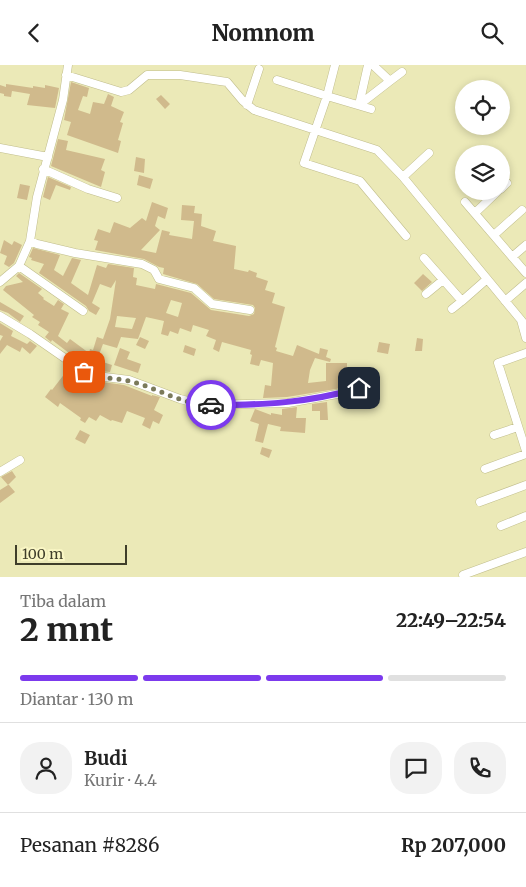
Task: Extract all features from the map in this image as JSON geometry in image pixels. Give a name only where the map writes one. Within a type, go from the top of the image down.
[{"type":"street","points":[[0,282],[19,267],[30,241],[37,197],[63,100],[68,65]]},
{"type":"street","points":[[335,65],[327,96],[304,163],[360,181],[406,236]]},
{"type":"street","points":[[359,105],[368,65]]},
{"type":"street","points":[[373,65],[390,81]]},
{"type":"street","points":[[247,105],[259,69]]},
{"type":"street","points":[[359,105],[402,72]]},
{"type":"street","points":[[66,75],[121,92],[128,90],[147,75],[180,75],[221,81],[229,84],[247,105],[262,113],[377,150],[402,177],[526,326]]},
{"type":"street","points":[[277,80],[371,109]]},
{"type":"street","points":[[0,149],[48,157]]},
{"type":"street","points":[[402,177],[429,153]]},
{"type":"street","points":[[44,169],[88,189],[117,198]]},
{"type":"street","points":[[475,213],[489,200]]},
{"type":"street","points":[[465,202],[526,273]]},
{"type":"street","points":[[494,235],[522,210]]},
{"type":"street","points":[[30,241],[74,253],[142,265],[154,270],[160,279],[194,288],[212,304],[250,310]]},
{"type":"street","points":[[512,257],[526,245]]},
{"type":"street","points":[[424,257],[462,301]]},
{"type":"street","points":[[19,267],[83,311]]},
{"type":"street","points":[[452,309],[488,279]]},
{"type":"street","points":[[426,294],[444,280]]},
{"type":"street","points":[[505,301],[526,283]]},
{"type":"street","points":[[0,316],[90,375],[129,381],[180,399],[204,405],[288,403],[359,388]]},
{"type":"street","points":[[520,318],[526,338]]},
{"type":"street","points":[[485,469],[526,452],[498,363],[526,353]]},
{"type":"street","points":[[494,435],[518,427]]},
{"type":"street","points":[[0,472],[20,460]]},
{"type":"street","points":[[480,502],[526,485]]},
{"type":"street","points":[[501,525],[526,516]]},
{"type":"street","points":[[464,577],[463,575],[526,552]]},
{"type":"building","points":[[71,82],[89,88],[87,97],[83,96],[78,110],[90,114],[93,102],[104,104],[108,94],[114,97],[111,106],[124,112],[120,122],[123,123],[118,140],[121,141],[118,153],[67,135],[71,122],[64,120]]},
{"type":"building","points":[[6,84],[33,88],[33,86],[45,88],[45,85],[59,88],[55,108],[27,105],[30,94],[12,91],[11,97],[4,96],[4,94],[0,93],[0,85],[6,87]]},
{"type":"building","points":[[161,95],[170,104],[165,109],[156,99]]},
{"type":"building","points":[[58,139],[68,141],[66,150],[105,159],[101,170],[105,172],[101,187],[51,166]]},
{"type":"building","points":[[136,157],[145,159],[144,173],[134,171]]},
{"type":"building","points":[[139,175],[153,179],[150,189],[137,185]]},
{"type":"building","points":[[48,177],[71,187],[70,190],[56,185],[50,200],[43,197]]},
{"type":"building","points":[[20,184],[30,186],[27,200],[17,198]]},
{"type":"building","points":[[152,202],[168,208],[165,219],[158,216],[155,226],[160,230],[141,250],[156,253],[162,230],[170,232],[169,235],[192,239],[194,221],[181,220],[182,205],[195,206],[194,213],[202,214],[201,226],[216,231],[213,241],[236,246],[234,269],[248,272],[249,270],[257,273],[256,277],[268,281],[265,290],[275,293],[272,303],[285,307],[275,347],[277,348],[276,351],[293,356],[297,345],[319,354],[320,348],[328,350],[326,357],[331,359],[330,362],[315,358],[310,370],[308,383],[326,381],[326,363],[347,363],[347,377],[355,375],[357,383],[336,389],[287,397],[263,398],[265,385],[271,386],[273,363],[261,360],[259,366],[250,364],[251,350],[222,342],[219,352],[213,349],[216,340],[206,336],[209,330],[193,325],[191,332],[180,328],[178,334],[170,331],[168,336],[161,334],[164,321],[146,317],[138,339],[121,337],[117,348],[103,344],[97,360],[112,365],[110,372],[91,370],[52,340],[51,342],[45,337],[49,332],[38,325],[40,322],[32,317],[34,315],[3,290],[6,286],[23,282],[16,276],[19,273],[42,289],[38,293],[43,299],[54,306],[58,300],[64,304],[61,309],[69,313],[58,336],[67,343],[70,339],[89,353],[90,349],[93,350],[97,337],[103,339],[110,319],[116,280],[111,288],[100,284],[92,303],[100,308],[96,315],[39,273],[44,264],[31,260],[32,258],[29,257],[33,248],[60,255],[54,270],[63,276],[72,258],[81,260],[71,283],[88,295],[97,265],[106,268],[108,264],[134,268],[133,277],[137,278],[136,285],[155,289],[156,284],[191,293],[211,310],[249,316],[254,314],[255,308],[253,305],[214,299],[197,284],[163,274],[164,268],[144,259],[95,250],[98,241],[94,240],[98,229],[110,233],[114,222],[130,228],[142,218],[146,221]],"holes":[[[171,300],[182,303],[178,317],[166,313]],[[117,316],[136,318],[132,329],[115,327]]]},
{"type":"building","points":[[4,240],[12,245],[14,241],[22,245],[14,263],[9,267],[4,264],[7,256],[0,253]]},
{"type":"building","points":[[423,274],[432,282],[422,291],[414,283]]},
{"type":"building","points":[[0,302],[24,316],[20,322],[8,313],[0,310]]},
{"type":"building","points":[[0,323],[13,331],[11,336],[27,344],[30,341],[37,346],[30,354],[22,347],[20,352],[7,345],[0,354],[0,341],[3,336],[0,335]]},
{"type":"building","points":[[140,337],[149,341],[145,349],[136,345]]},
{"type":"building","points":[[417,338],[423,339],[422,351],[415,351]]},
{"type":"building","points":[[379,342],[390,344],[388,354],[377,352]]},
{"type":"building","points":[[185,345],[196,349],[194,356],[183,352]]},
{"type":"building","points":[[120,348],[130,352],[127,359],[141,364],[138,373],[114,365]]},
{"type":"building","points":[[69,368],[88,380],[124,385],[152,396],[160,397],[154,410],[163,415],[159,424],[153,421],[150,429],[142,425],[145,418],[127,411],[122,423],[111,421],[100,415],[96,421],[89,417],[85,423],[60,403],[58,407],[45,397]]},
{"type":"building","points":[[327,402],[328,420],[320,420],[320,411],[312,411],[312,404]]},
{"type":"building","points":[[297,407],[296,418],[306,418],[305,433],[280,431],[281,427],[268,424],[263,443],[255,441],[259,424],[250,421],[255,409],[271,415],[271,413],[282,415],[282,409]]},
{"type":"building","points":[[80,430],[90,435],[85,444],[75,439]]},
{"type":"building","points":[[262,447],[272,450],[269,458],[260,454]]},
{"type":"building","points":[[12,471],[16,477],[8,485],[1,477]]},
{"type":"building","points":[[8,485],[15,492],[0,503],[0,490]]},
{"type":"way so far","points":[[84,372],[98,377],[129,381],[180,399],[211,405]]},
{"type":"route","points":[[211,405],[288,403],[359,388]]}]
